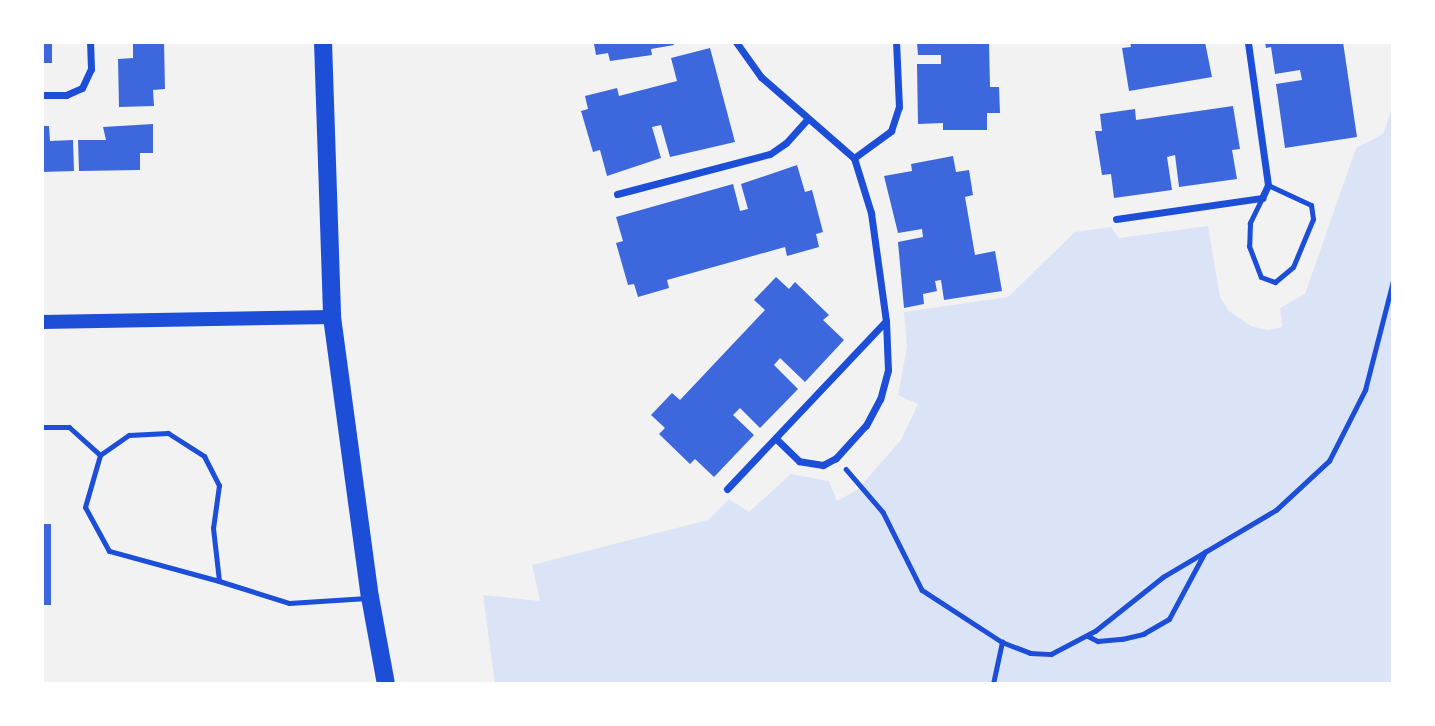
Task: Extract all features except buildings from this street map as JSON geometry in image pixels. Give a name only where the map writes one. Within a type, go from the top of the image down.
[{"type":"main road","points":[[323,42],[332,317],[370,597],[387,684]]},
{"type":"main road","points":[[42,322],[332,317]]},
{"type":"street","points":[[42,95],[66,95],[82,88],[91,69],[90,42]]},
{"type":"street","points":[[736,42],[761,78],[854,158],[871,213],[886,321],[888,370],[880,399],[866,425],[836,458],[823,465],[799,461],[775,438]]},
{"type":"street","points":[[854,158],[875,147],[891,131],[899,107],[896,42]]},
{"type":"street","points":[[1116,219],[1262,198],[1268,185],[1248,42]]},
{"type":"street","points":[[617,194],[770,153],[807,120]]},
{"type":"street","points":[[727,489],[886,321]]},
{"type":"lane","points":[[1262,198],[1250,223],[1249,246],[1261,277],[1275,282],[1293,267],[1313,219],[1311,205],[1268,185]]},
{"type":"lane","points":[[42,427],[69,427],[100,455]]},
{"type":"lane","points":[[219,581],[213,528],[219,485],[204,456],[168,433],[129,435],[100,455],[85,507],[109,551],[289,603],[370,597]]},
{"type":"path","points":[[836,458],[883,512],[922,590],[1002,642],[1030,653],[1051,654],[1087,636],[1206,551],[1276,510],[1329,461],[1365,390],[1393,281]]},
{"type":"path","points":[[1087,636],[1098,641],[1122,639],[1143,634],[1169,619],[1206,551]]},
{"type":"path","points":[[993,684],[1002,642]]},
{"type":"shaded area","points":[[1393,106],[1393,684],[495,684],[483,595],[540,601],[532,565],[708,520],[729,499],[749,512],[791,474],[829,481],[837,501],[857,490],[901,440],[918,404],[898,395],[907,347],[904,312],[1008,297],[1075,232],[1111,227],[1119,238],[1208,226],[1220,297],[1229,311],[1251,326],[1267,330],[1282,327],[1280,308],[1305,294],[1356,148],[1383,134]]}]
